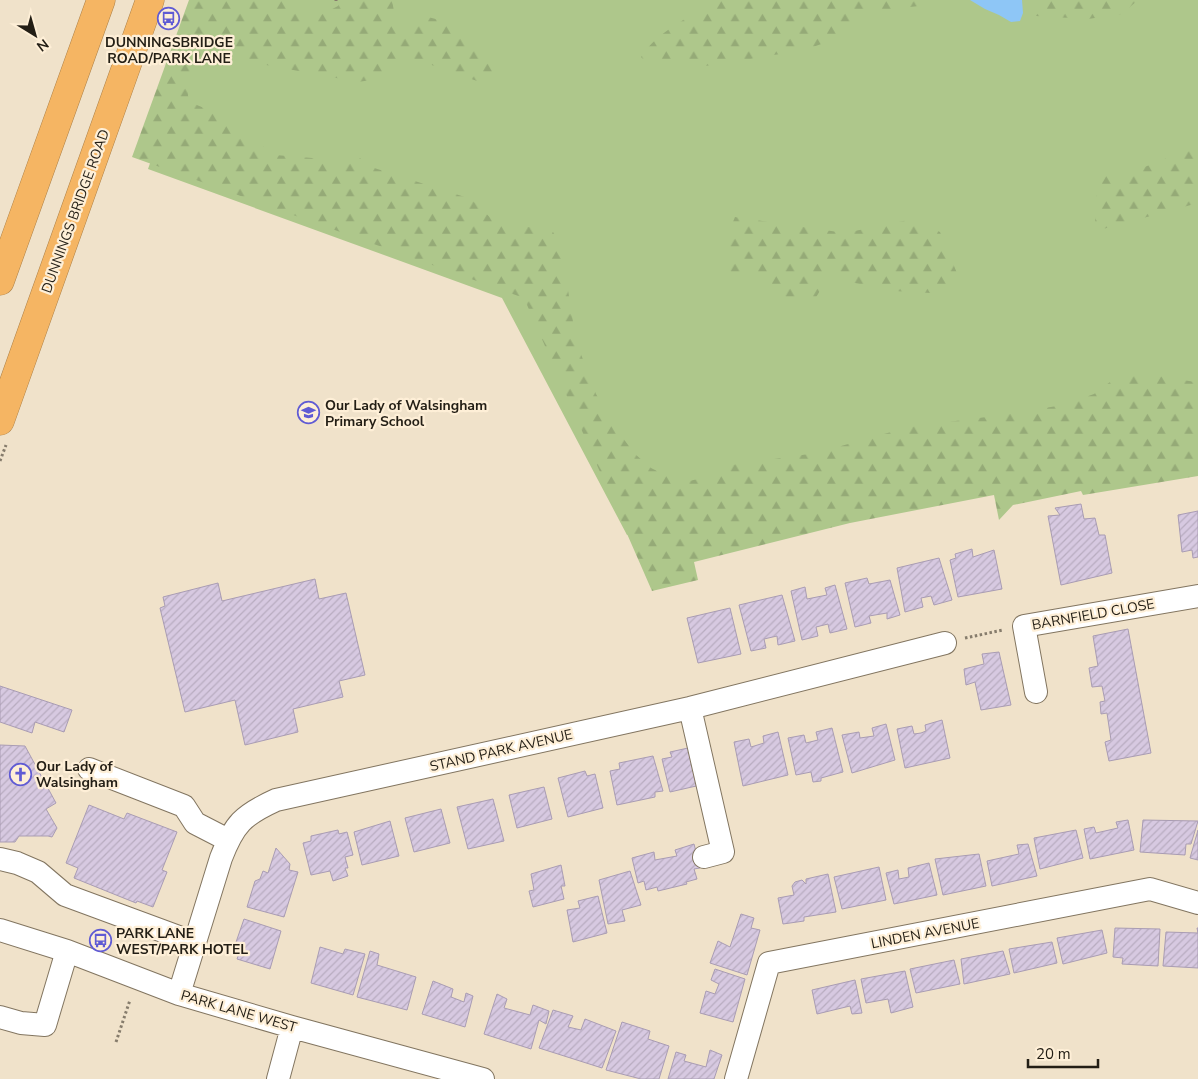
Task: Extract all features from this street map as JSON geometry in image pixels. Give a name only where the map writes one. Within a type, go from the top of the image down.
[{"type":"highway","points":[[0,281],[101,0]]},
{"type":"highway","name":"DUNNINGS BRIDGE ROAD","points":[[0,421],[150,0]]},
{"type":"street","name":"BARNFIELD CLOSE","points":[[1036,692],[1024,626],[1198,596]]},
{"type":"street","name":"STAND PARK AVENUE","points":[[179,994],[228,840],[239,823],[249,814],[276,800],[690,708],[945,643]]},
{"type":"street","points":[[690,708],[723,852],[704,857]]},
{"type":"street","points":[[89,769],[184,806],[195,823],[228,840]]},
{"type":"street","points":[[0,859],[17,863],[38,872],[66,894],[194,943]]},
{"type":"street","name":"LINDEN AVENUE","points":[[736,1079],[769,963],[1150,889],[1198,902]]},
{"type":"street","name":"PARK LANE WEST","points":[[0,930],[67,951],[179,994],[483,1079]]},
{"type":"street","points":[[0,1017],[21,1023],[45,1025],[67,951]]},
{"type":"street","points":[[278,1079],[292,1027]]},
{"type":"path","points":[[945,643],[1024,626]]},
{"type":"path","points":[[116,1042],[137,978]]},
{"type":"green space","points":[[189,0],[302,0],[297,10],[311,20],[338,6],[341,0],[392,0],[396,23],[406,24],[428,17],[447,22],[468,42],[492,53],[496,61],[495,69],[488,77],[477,81],[409,57],[377,79],[358,82],[250,62],[207,50],[201,54],[189,79],[188,96],[192,103],[221,115],[275,155],[312,158],[345,164],[360,158],[368,166],[471,199],[496,223],[546,229],[553,232],[559,242],[563,258],[576,341],[596,394],[616,429],[635,454],[651,468],[677,481],[685,482],[698,479],[724,466],[816,453],[909,427],[1063,405],[1094,394],[1114,379],[1133,374],[1147,374],[1195,382],[1198,380],[1198,476],[1083,495],[1081,491],[1013,505],[999,520],[994,495],[850,523],[694,562],[698,580],[652,591],[524,298],[132,157]]},
{"type":"green space","points":[[207,0],[1198,0],[1198,434],[1108,437],[627,535],[502,298],[148,169]]},
{"type":"green space","points":[[719,0],[934,0],[919,6],[882,10],[850,22],[838,38],[799,52],[764,56],[728,64],[703,66],[644,60],[641,57],[666,32]]},
{"type":"green space","points":[[1030,0],[1138,0],[1122,14],[1088,19],[1036,16],[1028,6]]},
{"type":"green space","points":[[1198,144],[1198,203],[1103,229],[1095,225],[1098,174],[1111,174],[1137,169]]},
{"type":"green space","points":[[735,217],[845,233],[913,219],[940,232],[959,278],[931,293],[894,291],[855,283],[830,274],[815,299],[786,298],[766,278],[731,273],[723,246]]},
{"type":"water","points":[[970,0],[1022,0],[1023,13],[1020,21],[1011,22]]},
{"type":"building","points":[[1081,504],[1084,519],[1095,518],[1099,535],[1105,535],[1112,573],[1061,585],[1048,516],[1060,515],[1055,508]]},
{"type":"building","points":[[1198,511],[1198,557],[1193,558],[1192,550],[1182,552],[1178,515]]},
{"type":"building","points":[[972,549],[973,557],[994,550],[1002,589],[958,597],[950,560],[956,558],[955,554]]},
{"type":"building","points":[[939,558],[952,600],[934,605],[931,596],[921,598],[923,607],[905,612],[897,568]]},
{"type":"building","points":[[867,578],[869,584],[890,580],[900,615],[887,619],[887,613],[869,616],[871,623],[855,627],[845,583]]},
{"type":"building","points":[[315,579],[319,599],[346,593],[365,675],[339,681],[343,697],[293,709],[298,732],[245,745],[235,700],[185,712],[160,608],[165,606],[163,597],[218,583],[222,601]]},
{"type":"building","points":[[835,585],[847,629],[830,633],[828,624],[816,627],[818,636],[802,640],[791,591],[805,587],[807,599],[827,595],[825,588]]},
{"type":"building","points":[[782,595],[795,641],[778,645],[777,636],[764,639],[766,648],[751,651],[739,605]]},
{"type":"building","points":[[730,608],[741,654],[698,663],[687,618]]},
{"type":"building","points":[[1128,629],[1151,753],[1109,761],[1105,742],[1111,740],[1107,713],[1101,714],[1100,702],[1105,701],[1102,686],[1092,687],[1089,668],[1098,666],[1093,636]]},
{"type":"building","points":[[999,652],[1011,705],[981,710],[975,682],[966,685],[964,669],[984,664],[982,654]]},
{"type":"building","points":[[0,686],[72,710],[64,732],[35,722],[32,733],[0,722]]},
{"type":"building","points":[[942,720],[950,758],[905,768],[897,729],[912,726],[914,734],[921,733],[926,731],[925,725]]},
{"type":"building","points":[[886,724],[895,760],[852,773],[842,735],[859,732],[860,738],[874,736],[872,728]]},
{"type":"building","points":[[832,728],[843,772],[821,778],[821,781],[813,782],[811,772],[796,775],[788,738],[804,735],[806,743],[818,740],[816,732]]},
{"type":"building","points":[[778,732],[788,775],[743,786],[734,742],[749,739],[751,747],[764,743],[763,736]]},
{"type":"building","name":"Our Lady of Walsingham","points":[[0,745],[25,746],[56,803],[46,809],[57,828],[52,837],[19,836],[15,842],[0,842]]},
{"type":"building","points":[[697,746],[705,784],[670,792],[662,759],[672,757],[670,752]]},
{"type":"building","points":[[653,756],[663,791],[655,792],[655,797],[617,805],[610,771],[620,769],[619,763]]},
{"type":"building","points":[[585,771],[587,776],[595,774],[603,808],[568,817],[558,778]]},
{"type":"building","points":[[544,787],[552,819],[517,828],[509,795]]},
{"type":"building","points":[[493,799],[504,841],[468,849],[457,807]]},
{"type":"building","points":[[89,805],[124,819],[127,813],[177,832],[162,870],[167,872],[153,907],[137,901],[136,903],[74,878],[78,868],[66,863]]},
{"type":"building","points":[[441,809],[450,843],[414,852],[405,818]]},
{"type":"building","points":[[1128,820],[1134,850],[1090,859],[1084,829],[1094,827],[1096,833],[1118,828],[1116,822]]},
{"type":"building","points":[[1143,820],[1198,821],[1191,844],[1186,844],[1185,855],[1140,852]]},
{"type":"building","points":[[390,821],[399,856],[362,865],[354,832]]},
{"type":"building","points":[[338,830],[339,834],[347,832],[353,855],[345,857],[348,868],[345,868],[348,876],[333,881],[330,871],[311,875],[303,843],[311,841],[311,836]]},
{"type":"building","points":[[1076,830],[1083,858],[1040,869],[1034,838]]},
{"type":"building","points":[[1198,830],[1198,860],[1190,858]]},
{"type":"building","points":[[694,844],[700,868],[694,869],[697,879],[686,882],[687,884],[658,891],[657,887],[646,890],[644,881],[638,883],[632,858],[654,852],[655,860],[677,856],[675,850]]},
{"type":"building","points":[[1028,844],[1037,876],[992,886],[987,861],[1019,854],[1017,845]]},
{"type":"building","points":[[276,848],[290,864],[289,870],[298,872],[284,917],[247,907],[255,881],[260,879],[263,871],[268,873]]},
{"type":"building","points":[[979,854],[986,886],[943,895],[935,859]]},
{"type":"building","points":[[929,863],[937,895],[894,904],[886,873],[898,870],[899,879],[909,877],[908,868]]},
{"type":"building","points":[[561,865],[565,886],[561,886],[564,899],[533,907],[529,891],[534,890],[531,874]]},
{"type":"building","points":[[879,867],[886,900],[842,909],[834,877]]},
{"type":"building","points":[[630,871],[641,905],[622,910],[625,921],[608,924],[599,880]]},
{"type":"building","points":[[828,874],[836,912],[804,917],[804,921],[783,924],[778,898],[794,895],[792,886],[795,882],[802,880],[806,884],[806,879]]},
{"type":"building","points":[[598,896],[607,933],[573,942],[567,910],[580,908],[578,901]]},
{"type":"building","points":[[741,914],[754,918],[751,928],[760,930],[747,975],[710,963],[718,941],[730,947]]},
{"type":"building","points":[[244,919],[281,931],[270,969],[237,959],[240,951],[234,948]]},
{"type":"building","points":[[1115,928],[1160,929],[1158,966],[1122,964],[1123,958],[1113,957]]},
{"type":"building","points":[[1102,930],[1107,953],[1063,964],[1057,938]]},
{"type":"building","points":[[1166,932],[1198,933],[1198,968],[1163,966]]},
{"type":"building","points":[[1052,942],[1057,963],[1014,973],[1009,949]]},
{"type":"building","points":[[320,947],[343,954],[345,949],[365,954],[353,995],[311,983]]},
{"type":"building","points":[[370,951],[379,954],[377,965],[416,977],[407,1010],[357,997]]},
{"type":"building","points":[[1003,951],[1010,974],[964,984],[961,959]]},
{"type":"building","points":[[954,960],[960,984],[916,993],[910,969]]},
{"type":"building","points":[[715,969],[745,979],[733,1022],[700,1013],[706,991],[715,994],[719,984],[711,980]]},
{"type":"building","points":[[905,971],[913,1007],[891,1013],[888,999],[866,1003],[861,979]]},
{"type":"building","points":[[855,980],[862,1013],[852,1014],[850,1006],[817,1014],[812,990]]},
{"type":"building","points":[[433,981],[453,989],[451,997],[464,1002],[466,993],[473,996],[465,1027],[422,1014]]},
{"type":"building","points":[[497,994],[507,999],[504,1008],[530,1015],[533,1005],[549,1011],[546,1024],[539,1020],[531,1049],[484,1034]]},
{"type":"building","points":[[553,1010],[573,1016],[568,1027],[581,1030],[585,1019],[616,1031],[602,1068],[539,1048]]},
{"type":"building","points":[[622,1022],[650,1031],[648,1039],[669,1046],[659,1079],[641,1079],[606,1070]]},
{"type":"building","points":[[710,1050],[722,1055],[714,1079],[668,1079],[676,1052],[686,1055],[684,1061],[706,1067]]},
{"type":"place","name":"DUNNINGSBRIDGE ROAD/PARK LANE","points":[[169,19]]},
{"type":"place","name":"Our Lady of Walsingham Primary School","points":[[309,413]]},
{"type":"place","name":"Our Lady of Walsingham","points":[[20,774]]},
{"type":"place","name":"PARK LANE WEST/PARK HOTEL","points":[[100,941]]}]
